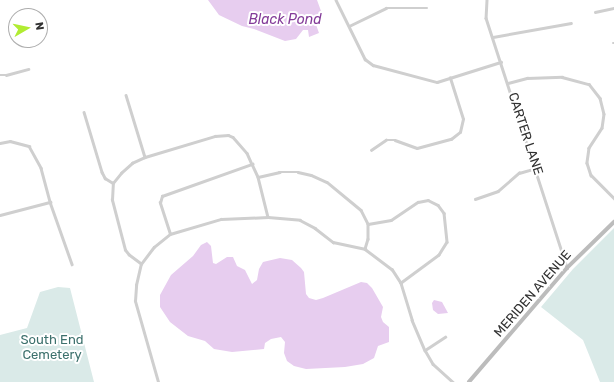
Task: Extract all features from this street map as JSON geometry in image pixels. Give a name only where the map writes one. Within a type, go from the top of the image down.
[{"type":"main road","name":"MERIDEN AVENUE","points":[[469,382],[567,268],[614,222]]},
{"type":"street","points":[[336,0],[365,59],[373,65],[428,81],[437,82],[501,62]]},
{"type":"street","name":"CARTER LANE","points":[[487,0],[486,18],[536,168],[567,268]]},
{"type":"street","points":[[349,26],[386,8],[427,8]]},
{"type":"street","points":[[595,12],[614,8]]},
{"type":"street","points":[[493,37],[571,22]]},
{"type":"street","points":[[0,75],[6,75],[28,69]]},
{"type":"street","points":[[508,83],[527,78],[562,77],[589,84],[600,98],[604,114],[602,128],[589,148],[587,163],[591,175],[614,198]]},
{"type":"street","points":[[371,150],[386,140],[395,140],[417,148],[451,139],[460,132],[463,119],[450,78]]},
{"type":"street","points":[[126,95],[145,157]]},
{"type":"street","points":[[84,112],[102,172],[105,178],[113,183]]},
{"type":"street","points":[[141,264],[125,250],[114,209],[113,183],[132,163],[145,157],[215,136],[228,135],[238,140],[247,153],[258,177],[268,217]]},
{"type":"street","points":[[0,143],[10,141],[29,146],[41,168],[50,202],[72,264]]},
{"type":"street","points":[[170,234],[160,203],[162,196],[252,164]]},
{"type":"street","points":[[475,199],[498,191],[519,173],[536,168]]},
{"type":"street","points":[[258,177],[284,172],[311,175],[327,182],[361,210],[368,224],[368,239],[365,250]]},
{"type":"street","points":[[368,224],[391,220],[418,202],[428,200],[438,205],[444,213],[447,242],[439,255],[401,282]]},
{"type":"street","points":[[0,215],[50,202]]},
{"type":"street","points":[[158,382],[135,301],[136,285],[141,264],[154,247],[170,234],[221,219],[268,217],[300,220],[315,228],[333,242],[365,250],[392,269],[401,282],[412,320],[425,350],[433,364],[453,382]]},
{"type":"street","points":[[425,350],[445,337]]},
{"type":"green space","points":[[614,228],[614,382],[600,382],[583,340],[541,307],[573,269]]},
{"type":"green space","name":"South End Cemetery","points":[[58,287],[70,288],[94,382],[0,382],[0,335],[27,328],[40,292]]},
{"type":"water","name":"Black Pond","points":[[208,0],[317,0],[321,11],[314,19],[319,33],[309,37],[308,30],[303,30],[296,39],[285,41],[242,26],[219,15]]},
{"type":"water","points":[[207,242],[211,246],[213,263],[216,264],[227,257],[233,257],[237,266],[245,270],[252,284],[257,280],[259,269],[263,262],[280,258],[292,260],[304,272],[306,294],[309,298],[316,300],[361,282],[367,283],[372,288],[383,307],[381,317],[383,322],[389,327],[389,342],[378,346],[374,358],[363,364],[345,367],[306,369],[294,366],[287,361],[284,353],[285,342],[281,337],[271,339],[265,343],[264,349],[232,352],[214,349],[205,341],[188,336],[170,322],[160,307],[160,295],[171,275],[193,256],[201,245]]},
{"type":"water","points":[[434,300],[442,302],[448,313],[438,314],[433,310],[432,303]]}]
